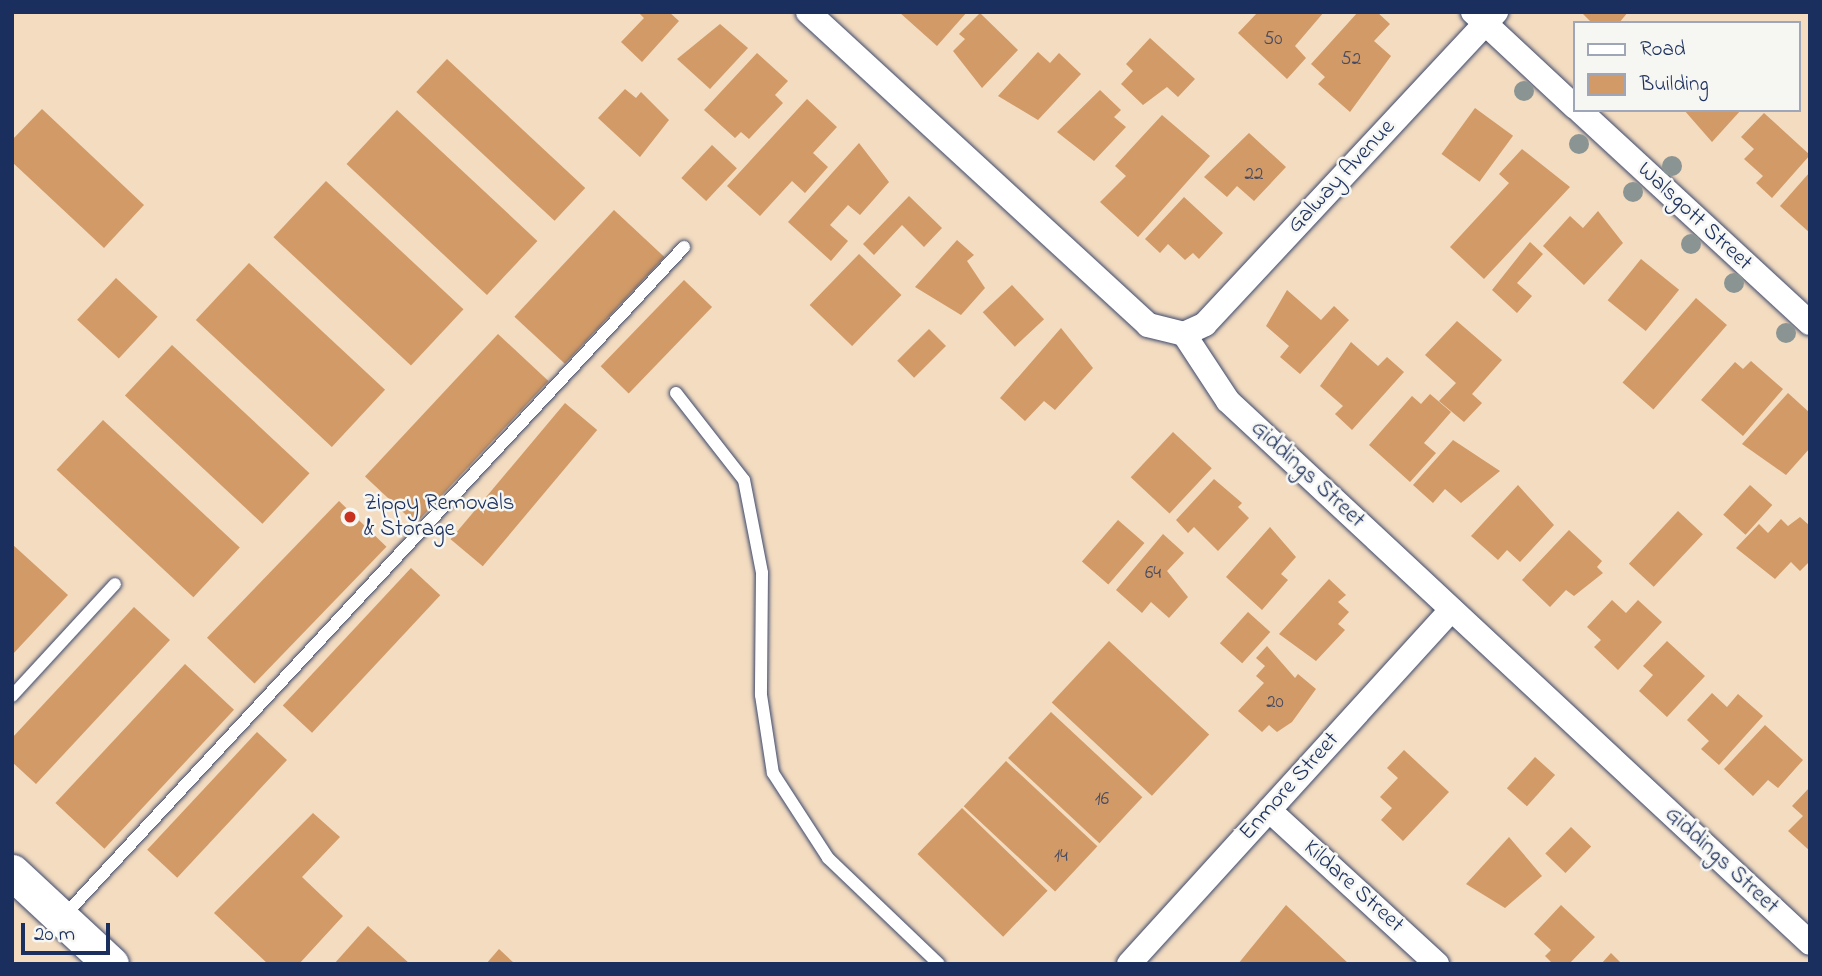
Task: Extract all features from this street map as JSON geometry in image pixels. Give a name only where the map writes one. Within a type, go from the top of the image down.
[{"type":"street","points":[[808,12],[1148,325],[1184,334]]},
{"type":"street","name":"Galway Avenue","points":[[1184,334],[1205,324],[1484,16]]},
{"type":"street","name":"Walsgott Street","points":[[1484,16],[1574,106]]},
{"type":"street","name":"Walsgott Street","points":[[1580,112],[1810,323]]},
{"type":"street","name":"Giddings Street","points":[[1184,334],[1228,401],[1810,943]]},
{"type":"street","name":"Enmore Street","points":[[1129,964],[1451,610]]},
{"type":"street","name":"Kildare Street","points":[[1269,810],[1437,964]]},
{"type":"street","points":[[12,872],[111,964]]},
{"type":"lane","points":[[62,918],[684,247]]},
{"type":"lane","points":[[676,393],[744,480],[762,573],[761,695],[773,773],[828,858],[939,964]]},
{"type":"lane","points":[[12,696],[115,584]]},
{"type":"building","points":[[638,12],[669,12],[679,21],[642,62],[621,42],[644,18]]},
{"type":"building","points":[[899,12],[967,12],[937,46]]},
{"type":"building","points":[[1258,12],[1324,12],[1295,46],[1306,58],[1287,79],[1238,33]]},
{"type":"building","points":[[1358,12],[1377,12],[1390,24],[1374,41],[1391,56],[1350,112],[1318,84],[1325,77],[1311,64]]},
{"type":"building","points":[[1581,12],[1628,12],[1621,21],[1590,21]]},
{"type":"building","points":[[980,13],[1018,50],[982,88],[953,51],[965,39],[959,34]]},
{"type":"building","points":[[720,24],[748,48],[710,89],[677,59]]},
{"type":"building","points":[[1150,38],[1195,79],[1178,97],[1167,87],[1143,105],[1121,84],[1133,71],[1126,64]]},
{"type":"building","points":[[1038,52],[1050,63],[1059,53],[1081,74],[1038,120],[998,96]]},
{"type":"building","points":[[757,53],[788,81],[775,95],[783,103],[749,139],[741,132],[735,138],[704,110]]},
{"type":"building","points":[[447,59],[585,188],[555,221],[416,92]]},
{"type":"building","points":[[625,89],[636,98],[641,92],[669,120],[640,157],[598,118]]},
{"type":"building","points":[[1100,90],[1121,110],[1114,117],[1126,127],[1094,161],[1057,132]]},
{"type":"building","points":[[807,99],[837,127],[813,153],[828,167],[805,193],[792,181],[760,216],[727,186]]},
{"type":"building","points":[[1475,108],[1513,136],[1480,182],[1441,154]]},
{"type":"building","points":[[42,109],[144,205],[104,248],[12,162],[12,140]]},
{"type":"building","points":[[397,110],[537,241],[487,295],[347,164]]},
{"type":"building","points":[[1686,112],[1739,112],[1712,142]]},
{"type":"building","points":[[1764,113],[1810,155],[1772,198],[1756,183],[1763,176],[1744,159],[1754,149],[1741,137]]},
{"type":"building","points":[[1162,115],[1210,156],[1138,237],[1100,202],[1126,176],[1115,166]]},
{"type":"building","points":[[1249,133],[1286,167],[1254,201],[1237,186],[1227,197],[1204,177]]},
{"type":"building","points":[[859,143],[889,182],[860,215],[848,205],[830,225],[848,241],[831,261],[788,222]]},
{"type":"building","points":[[712,145],[737,168],[706,201],[681,178]]},
{"type":"building","points":[[1522,149],[1570,187],[1484,279],[1450,247],[1509,183],[1499,174]]},
{"type":"building","points":[[1810,172],[1810,233],[1780,206]]},
{"type":"building","points":[[326,181],[463,309],[411,366],[273,237]]},
{"type":"building","points":[[909,196],[942,228],[924,247],[902,225],[874,255],[863,244]]},
{"type":"building","points":[[1184,197],[1223,233],[1199,259],[1193,253],[1185,260],[1168,244],[1160,253],[1145,239]]},
{"type":"building","points":[[614,210],[664,257],[565,364],[514,317]]},
{"type":"building","points":[[1598,211],[1623,243],[1584,285],[1543,246],[1570,216],[1583,228]]},
{"type":"building","points":[[957,240],[974,255],[967,261],[985,288],[961,315],[915,287]]},
{"type":"building","points":[[1530,242],[1543,254],[1517,283],[1532,296],[1517,313],[1492,290]]},
{"type":"building","points":[[859,254],[901,295],[852,346],[810,305]]},
{"type":"building","points":[[1641,259],[1679,290],[1646,331],[1608,300]]},
{"type":"building","points":[[249,263],[385,390],[332,447],[196,320]]},
{"type":"building","points":[[116,278],[158,317],[119,359],[77,320]]},
{"type":"building","points":[[684,280],[712,307],[629,393],[601,366]]},
{"type":"building","points":[[1012,285],[1044,319],[1015,347],[983,312]]},
{"type":"building","points":[[1287,290],[1321,320],[1334,306],[1349,320],[1300,374],[1280,357],[1289,346],[1266,326]]},
{"type":"building","points":[[1696,298],[1727,325],[1653,409],[1623,383]]},
{"type":"building","points":[[1457,321],[1502,360],[1472,394],[1482,403],[1464,422],[1439,401],[1456,383],[1425,355]]},
{"type":"building","points":[[1061,328],[1093,368],[1055,410],[1044,401],[1025,421],[1000,398]]},
{"type":"building","points":[[929,329],[946,346],[914,378],[897,361]]},
{"type":"building","points":[[498,334],[548,381],[415,524],[365,477]]},
{"type":"building","points":[[1351,342],[1378,366],[1387,357],[1404,372],[1352,430],[1335,414],[1343,406],[1320,386]]},
{"type":"building","points":[[172,345],[309,473],[262,524],[125,395]]},
{"type":"building","points":[[1751,361],[1783,389],[1743,436],[1701,400],[1735,362],[1743,369]]},
{"type":"building","points":[[1788,393],[1810,413],[1810,448],[1786,475],[1742,444]]},
{"type":"building","points":[[1430,394],[1451,412],[1424,443],[1436,453],[1410,482],[1369,445],[1412,396],[1421,404]]},
{"type":"building","points":[[565,403],[597,430],[483,566],[451,539]]},
{"type":"building","points":[[103,420],[240,548],[193,597],[57,470]]},
{"type":"building","points":[[1173,432],[1212,468],[1169,513],[1131,477]]},
{"type":"building","points":[[1453,440],[1500,471],[1461,503],[1445,489],[1433,503],[1413,485]]},
{"type":"building","points":[[1214,479],[1242,503],[1238,507],[1249,518],[1218,551],[1194,527],[1188,533],[1176,520]]},
{"type":"building","points":[[1518,485],[1554,525],[1520,562],[1507,550],[1498,560],[1471,536]]},
{"type":"building","points":[[1750,485],[1772,505],[1746,535],[1723,515]]},
{"type":"building","points":[[339,501],[386,547],[254,684],[207,638]]},
{"type":"building","points":[[1678,511],[1703,534],[1654,587],[1629,564]]},
{"type":"building","points":[[1800,517],[1810,526],[1810,561],[1800,571],[1791,562],[1775,579],[1736,548],[1759,524],[1768,533],[1781,519],[1788,526]]},
{"type":"building","points":[[1118,520],[1144,543],[1108,584],[1082,562]]},
{"type":"building","points":[[1270,527],[1296,557],[1281,574],[1288,580],[1262,610],[1226,577]]},
{"type":"building","points":[[1569,530],[1602,561],[1597,567],[1603,573],[1574,596],[1566,590],[1550,607],[1522,580]]},
{"type":"building","points":[[1163,534],[1184,553],[1167,571],[1188,597],[1169,618],[1151,602],[1142,613],[1116,590]]},
{"type":"building","points":[[12,544],[68,595],[12,655]]},
{"type":"building","points":[[411,568],[440,595],[312,733],[283,705]]},
{"type":"building","points":[[1329,579],[1346,595],[1338,602],[1349,612],[1338,624],[1345,630],[1316,661],[1279,634]]},
{"type":"building","points":[[1612,600],[1626,613],[1638,600],[1662,622],[1618,670],[1594,647],[1601,640],[1587,627]]},
{"type":"building","points":[[134,607],[170,640],[36,784],[12,762],[12,738]]},
{"type":"building","points":[[1248,612],[1270,632],[1242,663],[1220,643]]},
{"type":"building","points":[[1109,641],[1209,734],[1152,796],[1052,702]]},
{"type":"building","points":[[1667,641],[1705,676],[1667,717],[1639,691],[1653,675],[1643,666]]},
{"type":"building","points":[[1267,646],[1295,678],[1298,674],[1316,689],[1292,722],[1277,732],[1269,725],[1262,732],[1238,711],[1264,683],[1256,676],[1265,666],[1256,658]]},
{"type":"building","points":[[185,664],[234,710],[104,849],[55,803]]},
{"type":"building","points":[[1712,693],[1727,707],[1738,694],[1763,716],[1719,765],[1701,749],[1709,741],[1687,720]]},
{"type":"building","points":[[1051,712],[1142,797],[1099,843],[1008,758]]},
{"type":"building","points":[[1765,725],[1803,760],[1778,788],[1768,780],[1753,796],[1724,769]]},
{"type":"building","points":[[257,732],[287,760],[177,878],[147,850]]},
{"type":"building","points":[[1404,750],[1449,792],[1403,841],[1381,820],[1392,808],[1380,797],[1398,778],[1387,768]]},
{"type":"building","points":[[1535,757],[1555,775],[1527,806],[1507,788]]},
{"type":"building","points":[[1006,761],[1097,846],[1055,892],[964,806]]},
{"type":"building","points":[[1810,787],[1810,851],[1788,831],[1803,816],[1792,806]]},
{"type":"building","points":[[962,808],[1048,891],[1003,937],[918,854]]},
{"type":"building","points":[[313,813],[340,837],[302,877],[343,916],[299,964],[268,964],[214,913]]},
{"type":"building","points":[[1571,827],[1591,846],[1565,873],[1545,854]]},
{"type":"building","points":[[1509,837],[1542,876],[1505,908],[1466,884]]},
{"type":"building","points":[[1286,905],[1349,964],[1238,964]]},
{"type":"building","points":[[1561,905],[1595,937],[1569,964],[1553,964],[1545,956],[1551,950],[1534,934]]},
{"type":"building","points":[[368,926],[410,964],[334,964]]},
{"type":"building","points":[[499,949],[515,964],[486,964]]},
{"type":"building","points":[[1611,953],[1622,964],[1601,964]]},
{"type":"place","name":"Zippy Removals & Storage","points":[[350,517]]}]
